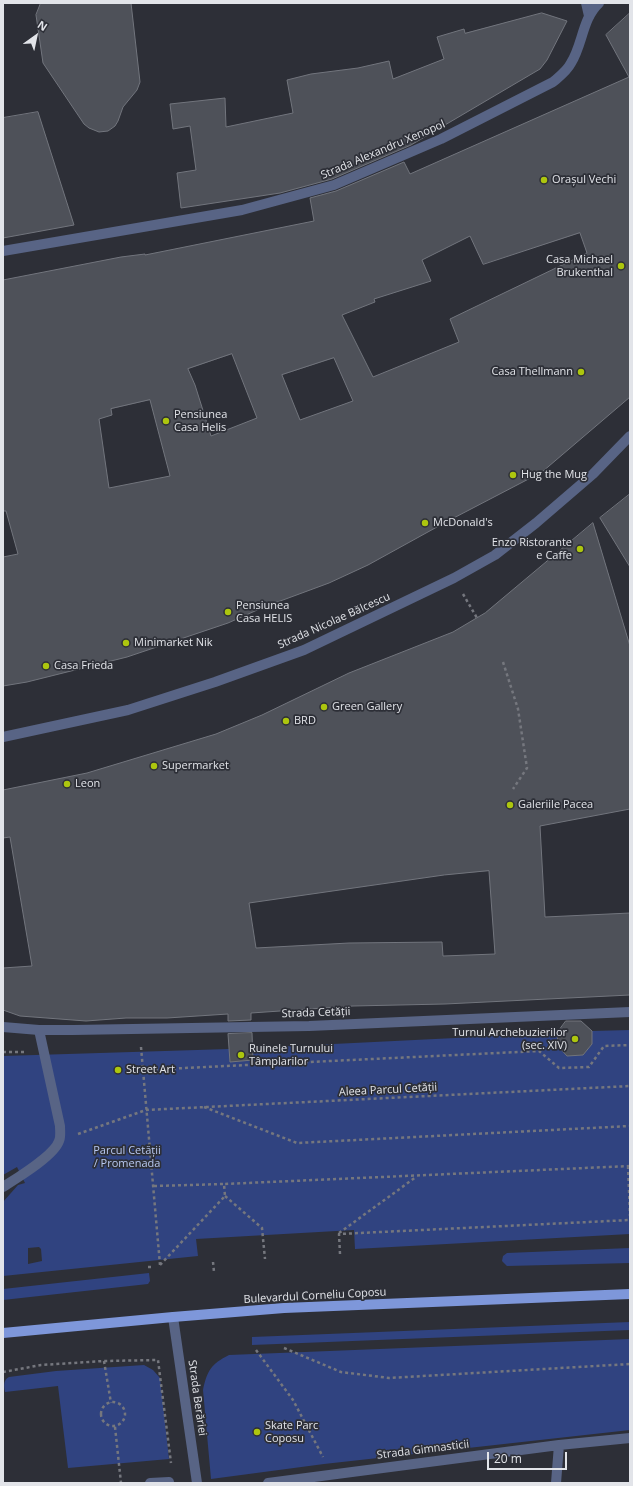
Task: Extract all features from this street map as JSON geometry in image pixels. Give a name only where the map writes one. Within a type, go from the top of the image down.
[{"type":"main road","name":"Bulevardul Corneliu Coposu","points":[[3,1333],[284,1308],[630,1294]]},
{"type":"street","points":[[586,3],[589,16]]},
{"type":"street","name":"Strada Alexandru Xenopol","points":[[3,251],[242,210],[334,185],[441,139],[554,82],[563,74],[571,63],[589,16],[599,3]]},
{"type":"street","name":"Strada Nicolae Bălcescu","points":[[3,737],[128,710],[215,682],[304,650],[454,578],[495,554],[536,523],[593,474],[630,436]]},
{"type":"street","name":"Strada Cetății","points":[[3,1027],[39,1030],[309,1026],[630,1012]]},
{"type":"street","points":[[3,1187],[48,1156],[55,1149],[59,1141],[60,1126],[39,1030]]},
{"type":"street","name":"Strada Berăriei","points":[[173,1317],[197,1483]]},
{"type":"street","name":"Strada Gimnasticii","points":[[268,1483],[559,1445],[630,1438]]},
{"type":"street","points":[[556,1483],[559,1445]]},
{"type":"street","points":[[150,1483],[169,1482]]},
{"type":"path","points":[[454,578],[478,618]]},
{"type":"path","points":[[503,662],[518,709],[527,768],[513,789]]},
{"type":"path","points":[[225,1196],[160,1266],[143,1070],[539,1051],[559,1068],[589,1067],[604,1046],[630,1045]]},
{"type":"path","name":"Aleea Parcul Cetății","points":[[59,1141],[146,1110],[630,1086]]},
{"type":"path","points":[[202,1107],[297,1143],[630,1126]]},
{"type":"path","points":[[154,1186],[629,1166],[630,1216]]},
{"type":"path","points":[[339,1234],[416,1176]]},
{"type":"path","points":[[224,1184],[225,1196],[262,1228],[265,1259]]},
{"type":"path","points":[[339,1234],[630,1220]]},
{"type":"path","points":[[339,1234],[340,1254]]},
{"type":"path","points":[[213,1262],[214,1272]]},
{"type":"path","points":[[284,1348],[341,1372],[389,1378],[630,1364]]},
{"type":"path","points":[[256,1350],[293,1400],[326,1464],[328,1475]]},
{"type":"path","points":[[3,1372],[41,1365],[104,1361],[158,1360],[171,1466]]},
{"type":"path","points":[[104,1361],[111,1403]]},
{"type":"path","points":[[111,1403],[120,1405],[125,1413],[123,1422],[115,1427],[106,1424],[101,1416],[104,1407],[111,1403]]},
{"type":"path","points":[[115,1427],[121,1483]]},
{"type":"green space","name":"Parcul Cetății / Promenada","points":[[630,1030],[630,1234],[355,1249],[354,1230],[196,1239],[198,1256],[3,1276],[3,1202],[18,1185],[25,1183],[17,1167],[3,1175],[3,1056],[229,1049],[230,1062],[253,1060],[252,1048],[557,1033],[558,1046],[567,1056],[583,1055],[592,1044],[592,1031]],"holes":[[[39,1247],[41,1249],[42,1261],[28,1264],[28,1248]]]},
{"type":"green space","points":[[630,1248],[630,1263],[507,1266],[502,1261],[503,1256],[507,1253]]},
{"type":"green space","points":[[149,1273],[150,1281],[148,1284],[3,1300],[3,1289]]},
{"type":"green space","points":[[630,1322],[630,1330],[252,1345],[252,1337]]},
{"type":"green space","points":[[630,1339],[630,1430],[324,1464],[211,1479],[203,1390],[208,1373],[214,1365],[229,1355]]},
{"type":"green space","points":[[144,1365],[153,1370],[160,1378],[169,1459],[68,1468],[58,1386],[5,1392],[5,1381],[9,1377],[56,1371]]},
{"type":"building","points":[[41,3],[131,3],[140,82],[137,90],[123,107],[115,126],[108,131],[99,132],[84,124],[43,63],[36,15]]},
{"type":"building","points":[[542,13],[567,21],[547,60],[540,69],[411,145],[332,179],[280,193],[181,208],[177,173],[196,170],[190,126],[173,129],[170,104],[225,98],[226,127],[293,113],[287,80],[311,74],[358,68],[389,61],[393,79],[444,59],[437,37],[464,29],[465,33]]},
{"type":"building","points":[[630,13],[630,397],[542,472],[368,565],[329,583],[264,607],[228,623],[127,657],[27,682],[3,686],[3,557],[18,554],[6,511],[3,511],[3,280],[121,257],[145,255],[314,221],[310,198],[336,191],[404,162],[410,174],[629,77],[606,35]],"holes":[[[580,233],[587,253],[450,319],[459,342],[373,377],[342,315],[375,302],[374,299],[431,281],[422,260],[470,236],[483,264]],[[232,354],[257,418],[211,436],[195,385],[188,369]],[[334,358],[353,401],[300,420],[282,375]],[[150,400],[170,476],[109,488],[99,419],[112,415],[111,409]]]},
{"type":"building","points":[[38,112],[74,225],[3,238],[3,118]]},
{"type":"building","points":[[630,494],[630,567],[600,518]]},
{"type":"building","points":[[593,523],[630,646],[630,809],[540,826],[545,917],[630,913],[630,995],[445,1004],[353,1006],[251,1013],[251,1020],[228,1021],[228,1014],[86,1021],[20,1016],[3,1010],[3,968],[32,966],[10,837],[3,838],[3,790],[87,773],[216,734],[262,715],[349,673],[453,632],[485,613]],"holes":[[[489,871],[495,954],[443,956],[442,942],[349,943],[256,948],[249,903],[444,875]]]},
{"type":"building","name":"Turnul Archebuzierilor (sec. XIV)","points":[[566,1021],[581,1021],[592,1031],[592,1044],[583,1055],[567,1056],[558,1046],[557,1033]]},
{"type":"building","name":"Ruinele Turnului Tâmplarilor","points":[[252,1033],[253,1060],[230,1062],[228,1034]]},
{"type":"place","name":"Orașul Vechi","points":[[544,180]]},
{"type":"place","name":"Casa Michael Brukenthal","points":[[621,266]]},
{"type":"place","name":"Casa Thellmann","points":[[581,372]]},
{"type":"place","name":"Pensiunea Casa Helis","points":[[166,421]]},
{"type":"place","name":"Hug the Mug","points":[[513,475]]},
{"type":"place","name":"McDonald's","points":[[425,523]]},
{"type":"place","name":"Enzo Ristorante e Caffe","points":[[580,549]]},
{"type":"place","name":"Pensiunea Casa HELIS","points":[[228,612]]},
{"type":"place","name":"Minimarket Nik","points":[[126,643]]},
{"type":"place","name":"Casa Frieda","points":[[46,666]]},
{"type":"place","name":"Green Gallery","points":[[324,707]]},
{"type":"place","name":"BRD","points":[[286,721]]},
{"type":"place","name":"Supermarket","points":[[154,766]]},
{"type":"place","name":"Leon","points":[[67,784]]},
{"type":"place","name":"Galeriile Pacea","points":[[510,805]]},
{"type":"place","name":"Turnul Archebuzierilor (sec. XIV)","points":[[575,1039]]},
{"type":"place","name":"Ruinele Turnului Tâmplarilor","points":[[241,1055]]},
{"type":"place","name":"Street Art","points":[[118,1070]]},
{"type":"place","name":"Skate Parc Coposu","points":[[257,1432]]}]
